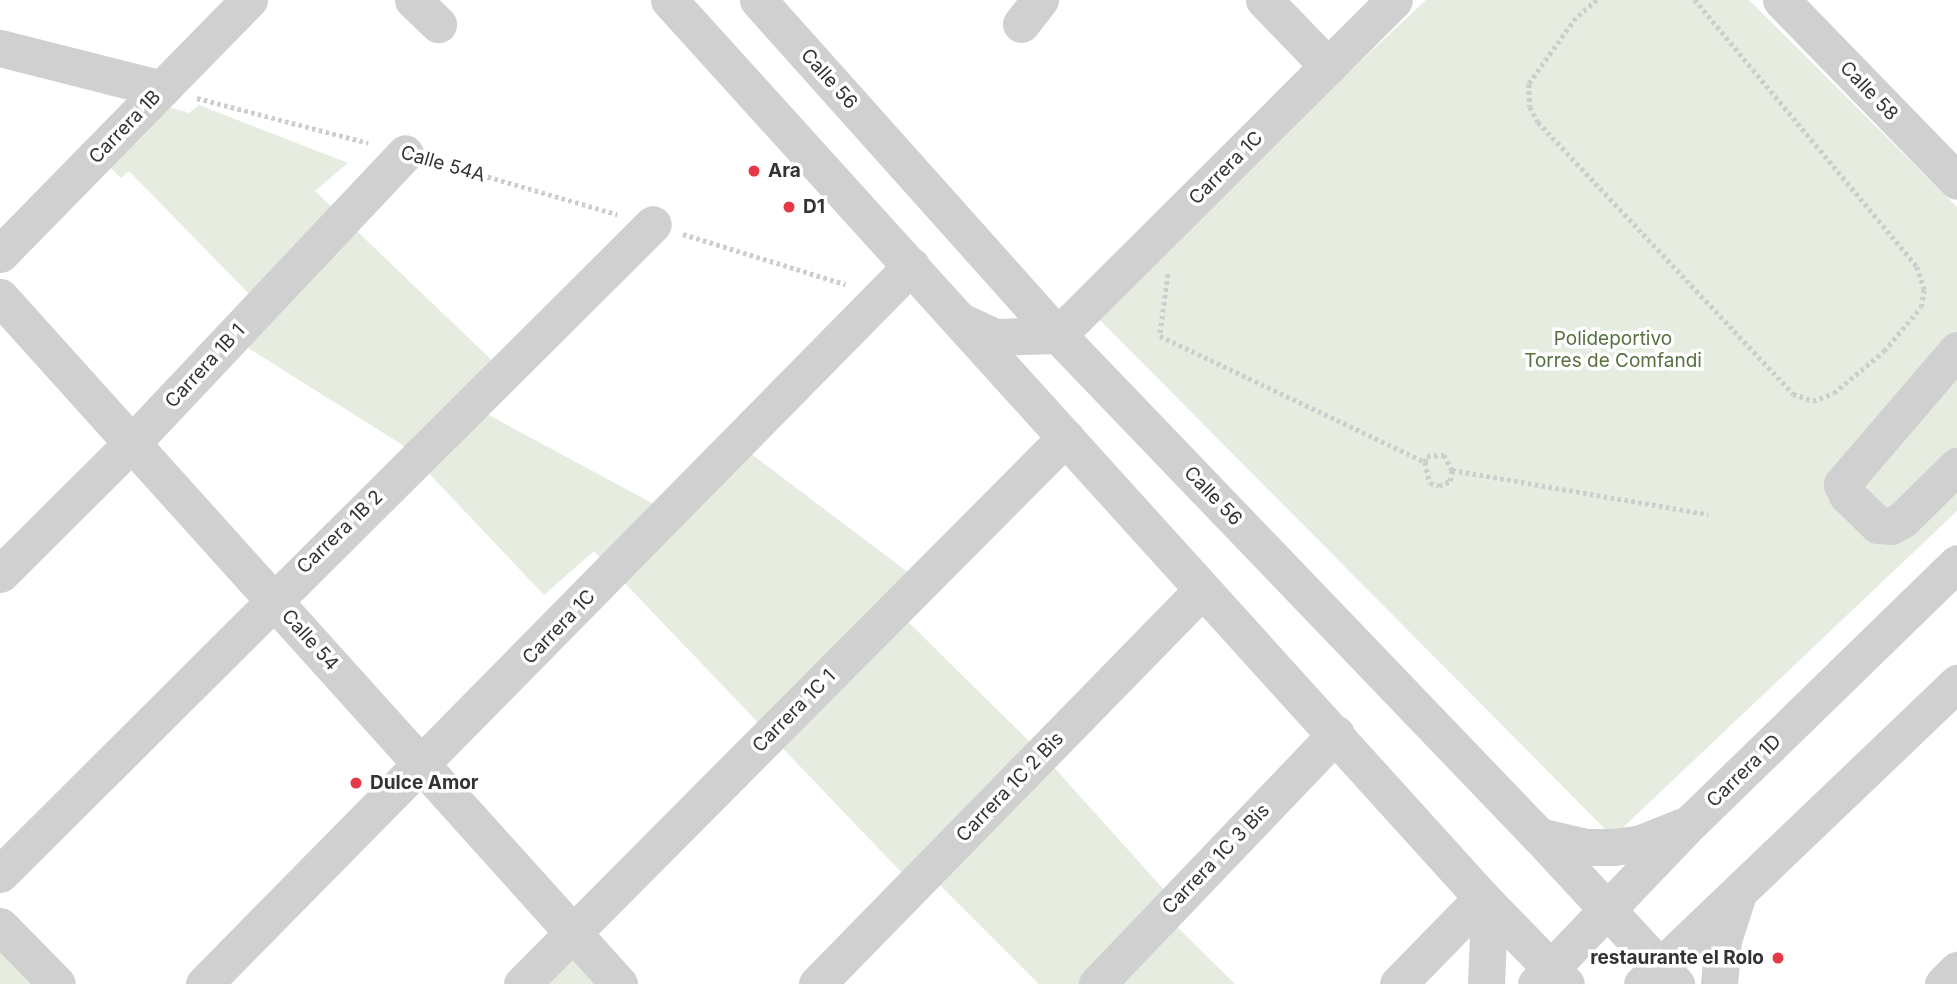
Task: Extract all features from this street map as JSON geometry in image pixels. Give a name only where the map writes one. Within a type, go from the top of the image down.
[{"type":"street","name":"Carrera 1B","points":[[0,254],[249,0]]},
{"type":"street","points":[[669,0],[1066,436],[1202,590],[1336,734],[1551,979]]},
{"type":"street","points":[[1264,0],[1328,66]]},
{"type":"street","name":"Carrera 1C","points":[[1058,335],[1394,0]]},
{"type":"street","name":"Calle 58","points":[[1781,0],[1957,181]]},
{"type":"street","name":"Calle 56","points":[[766,3],[1058,335],[1539,836],[1607,910],[1659,978]]},
{"type":"street","points":[[0,48],[162,89]]},
{"type":"street","name":"Carrera 1B 1","points":[[0,575],[132,443],[405,153]]},
{"type":"street","name":"Carrera 1B 2","points":[[0,874],[272,598],[653,224]]},
{"type":"street","name":"Carrera 1C","points":[[204,984],[423,765],[911,266]]},
{"type":"street","name":"Calle 54","points":[[0,297],[619,984]]},
{"type":"street","points":[[962,321],[995,337],[1058,335]]},
{"type":"street","points":[[1957,350],[1842,484],[1847,495],[1878,525],[1891,526],[1903,519],[1957,466]]},
{"type":"street","name":"Carrera 1C 1","points":[[522,984],[1066,436]]},
{"type":"street","name":"Carrera 1D","points":[[1551,979],[1607,910],[1691,822],[1957,563]]},
{"type":"street","name":"Carrera 1C 2 Bis","points":[[817,984],[1202,590]]},
{"type":"street","points":[[1659,978],[1740,890],[1957,684]]},
{"type":"street","name":"Carrera 1C 3 Bis","points":[[1097,984],[1336,734]]},
{"type":"street","points":[[1539,836],[1586,847],[1614,847],[1641,843],[1691,822]]},
{"type":"street","points":[[1719,984],[1723,940],[1740,890]]},
{"type":"street","points":[[1398,984],[1482,898]]},
{"type":"street","points":[[1482,898],[1488,935],[1486,984]]},
{"type":"street","points":[[0,926],[57,984]]},
{"type":"street","points":[[1943,984],[1957,971]]},
{"type":"path","points":[[1597,0],[1576,18],[1529,84],[1530,107],[1538,122],[1793,394],[1813,401],[1834,393],[1884,351],[1921,307],[1924,290],[1916,266],[1694,0]]},
{"type":"path","name":"Calle 54A","points":[[162,89],[405,153],[653,224],[882,296]]},
{"type":"path","points":[[1170,261],[1160,336],[1425,462]]},
{"type":"path","points":[[1444,455],[1452,470],[1450,481],[1439,486],[1430,483],[1425,462],[1427,456],[1444,455]]},
{"type":"path","points":[[1452,470],[1708,514]]},
{"type":"green space","name":"Polideportivo Torres de Comfandi","points":[[1426,0],[1749,0],[1957,207],[1957,511],[1613,837],[1092,312]]},
{"type":"green space","points":[[158,104],[189,113],[199,105],[348,163],[315,191],[499,367],[470,405],[665,510],[738,444],[921,582],[895,609],[1042,754],[1175,902],[1164,914],[1235,984],[1039,984],[917,862],[902,873],[594,551],[544,595],[401,444],[245,346],[250,295],[129,171],[121,178],[106,163]]},
{"type":"green space","points":[[0,926],[57,984],[0,984]]},
{"type":"green space","points":[[573,934],[619,984],[522,984]]},
{"type":"place","name":"Ara","points":[[754,171]]},
{"type":"place","name":"D1","points":[[789,207]]},
{"type":"place","name":"Dulce Amor","points":[[356,783]]},
{"type":"place","name":"restaurante el Rolo","points":[[1778,958]]}]
